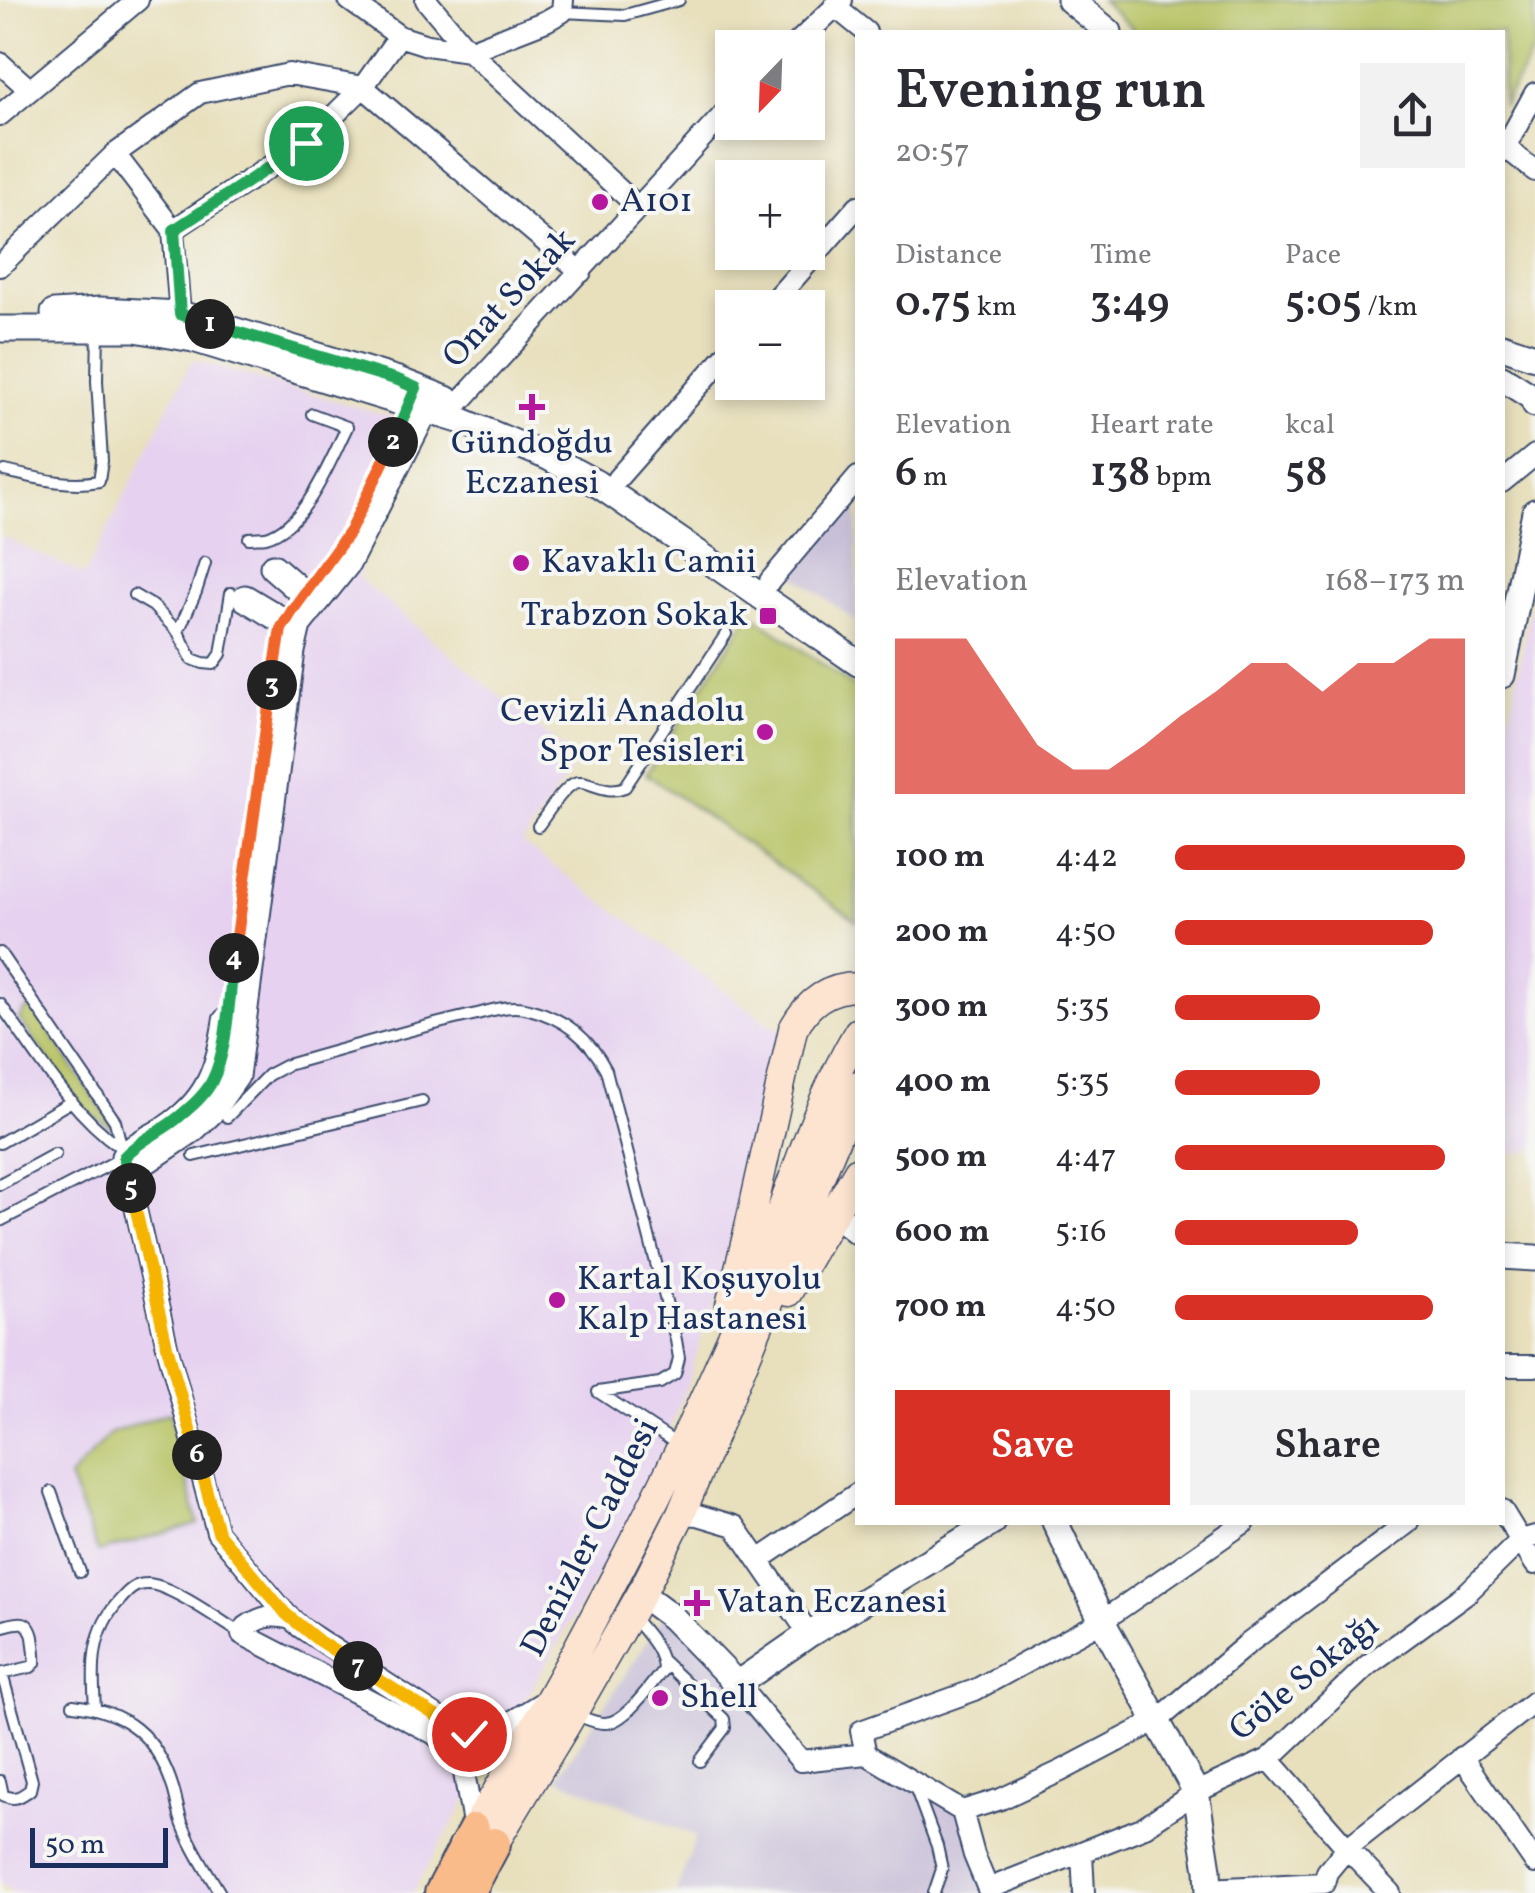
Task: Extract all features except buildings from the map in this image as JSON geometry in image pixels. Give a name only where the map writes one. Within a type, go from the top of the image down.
[{"type":"highway","points":[[468,1893],[484,1836]]},
{"type":"main road","name":"Denizler Caddesi","points":[[719,1394],[748,1232],[793,1029],[812,1002],[840,987],[855,986]]},
{"type":"main road","name":"Denizler Caddesi","points":[[432,1893],[484,1836],[561,1706],[636,1603],[681,1514],[752,1290],[812,1130],[855,1038]]},
{"type":"main road","name":"Denizler Caddesi","points":[[719,1394],[855,1092]]},
{"type":"main road","name":"Denizler Caddesi","points":[[561,1706],[628,1554],[682,1448],[855,1176]]},
{"type":"main road","points":[[440,1893],[484,1836]]},
{"type":"main road","points":[[477,1893],[484,1836]]},
{"type":"street","points":[[349,0],[399,36],[469,51],[546,21],[562,6]]},
{"type":"street","points":[[426,0],[469,51],[638,208]]},
{"type":"street","points":[[1070,0],[1107,30]]},
{"type":"street","points":[[0,115],[130,2]]},
{"type":"street","points":[[810,30],[838,3],[864,30]]},
{"type":"street","points":[[174,230],[306,143],[363,87],[399,36]]},
{"type":"street","points":[[0,63],[30,90]]},
{"type":"street","points":[[0,266],[115,154],[200,93],[289,74],[363,87],[581,272]]},
{"type":"street","points":[[1505,148],[1535,93]]},
{"type":"street","name":"Onat Sokak","points":[[458,404],[715,124]]},
{"type":"street","points":[[1505,151],[1535,171]]},
{"type":"street","points":[[115,154],[174,230],[180,314]]},
{"type":"street","points":[[784,290],[855,209]]},
{"type":"street","points":[[0,314],[100,310],[180,314],[398,380],[421,399],[462,421],[576,472],[855,640]]},
{"type":"street","points":[[0,329],[135,329],[193,338],[421,399],[458,404],[555,444],[616,480],[764,588],[855,662]]},
{"type":"street","points":[[1505,347],[1535,357]]},
{"type":"street","points":[[616,480],[715,367]]},
{"type":"street","points":[[1505,379],[1534,392]]},
{"type":"street","points":[[122,1152],[166,1128],[196,1103],[212,1082],[222,1051],[281,629],[350,531],[421,399]]},
{"type":"street","points":[[122,1152],[146,1161],[210,1113],[236,1076],[298,625],[347,564],[421,399]]},
{"type":"street","points":[[1505,480],[1535,455]]},
{"type":"street","points":[[764,588],[855,480]]},
{"type":"street","points":[[1505,666],[1528,591],[1535,512]]},
{"type":"street","points":[[272,567],[304,594]]},
{"type":"street","points":[[238,595],[285,622]]},
{"type":"street","points":[[122,1152],[167,1346],[218,1532],[292,1619],[319,1641],[447,1723],[469,1734],[498,1730],[561,1706]]},
{"type":"street","points":[[833,1212],[855,1230]]},
{"type":"street","points":[[1505,1256],[1535,1258]]},
{"type":"street","points":[[1505,1366],[1535,1366]]},
{"type":"street","points":[[759,1560],[855,1494]]},
{"type":"street","points":[[1505,1513],[1528,1538],[1535,1564]]},
{"type":"street","points":[[681,1514],[735,1526],[809,1634]]},
{"type":"street","points":[[737,1684],[809,1634],[988,1525]]},
{"type":"street","points":[[1056,1525],[1102,1621],[1196,1792],[1208,1891],[1322,1888],[1327,1872],[1347,1848],[1535,1700]]},
{"type":"street","points":[[866,1754],[861,1731],[975,1690],[1102,1621],[1241,1525]]},
{"type":"street","points":[[636,1603],[672,1617],[737,1684],[801,1761],[866,1754],[962,1812],[1061,1771],[1158,1720],[1245,1646],[1405,1525]]},
{"type":"street","name":"Göle Sokağı","points":[[962,1812],[988,1889],[1142,1828],[1196,1792],[1269,1758],[1368,1665],[1468,1592],[1528,1538]]},
{"type":"street","points":[[292,1619],[266,1616],[246,1626],[242,1634],[433,1733],[461,1756],[484,1836]]},
{"type":"street","points":[[1462,1757],[1535,1863]]},
{"type":"street","points":[[1269,1758],[1390,1893]]},
{"type":"street","points":[[1082,1853],[1084,1893]]},
{"type":"lane","points":[[562,6],[625,15],[678,0]]},
{"type":"lane","points":[[5,471],[49,481],[98,481],[102,461],[98,328]]},
{"type":"lane","points":[[249,538],[267,537],[290,523],[313,494],[347,427],[312,414]]},
{"type":"lane","points":[[178,632],[206,563]]},
{"type":"lane","points":[[134,595],[153,606],[178,632],[192,659],[203,664],[214,664],[222,654],[238,595]]},
{"type":"lane","points":[[538,826],[572,783],[583,780],[614,792],[624,787],[726,634]]},
{"type":"lane","points":[[1,958],[115,1121],[122,1152]]},
{"type":"lane","points":[[0,1004],[72,1101],[122,1152]]},
{"type":"lane","points":[[227,1117],[268,1076],[287,1065],[444,1022],[509,1007],[522,1008],[557,1020],[579,1033],[606,1070],[679,1358],[675,1374],[660,1383],[598,1392],[682,1448]]},
{"type":"lane","points":[[0,1143],[72,1101]]},
{"type":"lane","points":[[194,1156],[422,1101]]},
{"type":"lane","points":[[0,1222],[122,1152]]},
{"type":"lane","points":[[0,1184],[55,1154]]},
{"type":"lane","points":[[51,1492],[80,1572]]},
{"type":"lane","points":[[95,1707],[94,1649],[102,1625],[133,1587],[150,1583],[169,1590],[242,1634]]},
{"type":"lane","points":[[636,1603],[663,1661],[724,1719],[725,1728],[700,1761]]},
{"type":"lane","points":[[0,1627],[26,1624],[31,1628],[36,1654],[36,1663],[31,1666],[1,1674],[32,1781],[30,1790],[11,1799],[3,1795],[0,1781]]},
{"type":"lane","points":[[561,1706],[603,1723],[614,1722],[626,1714],[663,1670],[663,1661]]},
{"type":"lane","points":[[73,1704],[95,1707],[126,1720],[141,1732],[160,1757],[182,1824],[220,1893]]},
{"type":"lane","points":[[914,1783],[942,1869],[934,1893]]},
{"type":"shaded area","points":[[192,360],[397,418],[358,578],[577,760],[522,843],[788,1037],[689,1379],[646,1493],[412,1893],[15,1893],[0,1882],[0,536],[85,575]]},
{"type":"shaded area","points":[[855,496],[855,620],[793,574]]},
{"type":"shaded area","points":[[1531,606],[1535,609],[1535,1150],[1505,1155],[1505,742]]},
{"type":"shaded area","points":[[672,1604],[806,1758],[871,1751],[964,1807],[987,1893],[676,1893],[696,1836],[557,1778]]},
{"type":"green space","points":[[1101,0],[1535,0],[1535,47],[1505,103],[1505,30],[1134,30]]},
{"type":"green space","name":"Cevizli Anadolu Spor Tesisleri","points":[[750,613],[855,688],[855,920],[646,774]]},
{"type":"green space","points":[[33,1007],[112,1124],[110,1127],[82,1108],[19,1019]]},
{"type":"green space","points":[[170,1412],[198,1524],[98,1552],[69,1478],[111,1433]]},
{"type":"place","name":"A101","points":[[600,202]]},
{"type":"place","name":"Gündoğdu Eczanesi","points":[[532,407]]},
{"type":"place","name":"Kavaklı Camii","points":[[521,563]]},
{"type":"place","name":"Trabzon Sokak","points":[[768,616]]},
{"type":"place","name":"Cevizli Anadolu Spor Tesisleri","points":[[765,732]]},
{"type":"place","name":"Kartal Koşuyolu Kalp Hastanesi","points":[[557,1300]]},
{"type":"place","name":"Vatan Eczanesi","points":[[697,1603]]},
{"type":"place","name":"Shell","points":[[660,1698]]},
{"type":"route","points":[[306,143],[174,230],[180,314],[416,388],[350,531],[281,629],[222,1051],[212,1082],[196,1103],[166,1128],[136,1144],[124,1157],[167,1346],[218,1532],[300,1627],[469,1734]]}]
